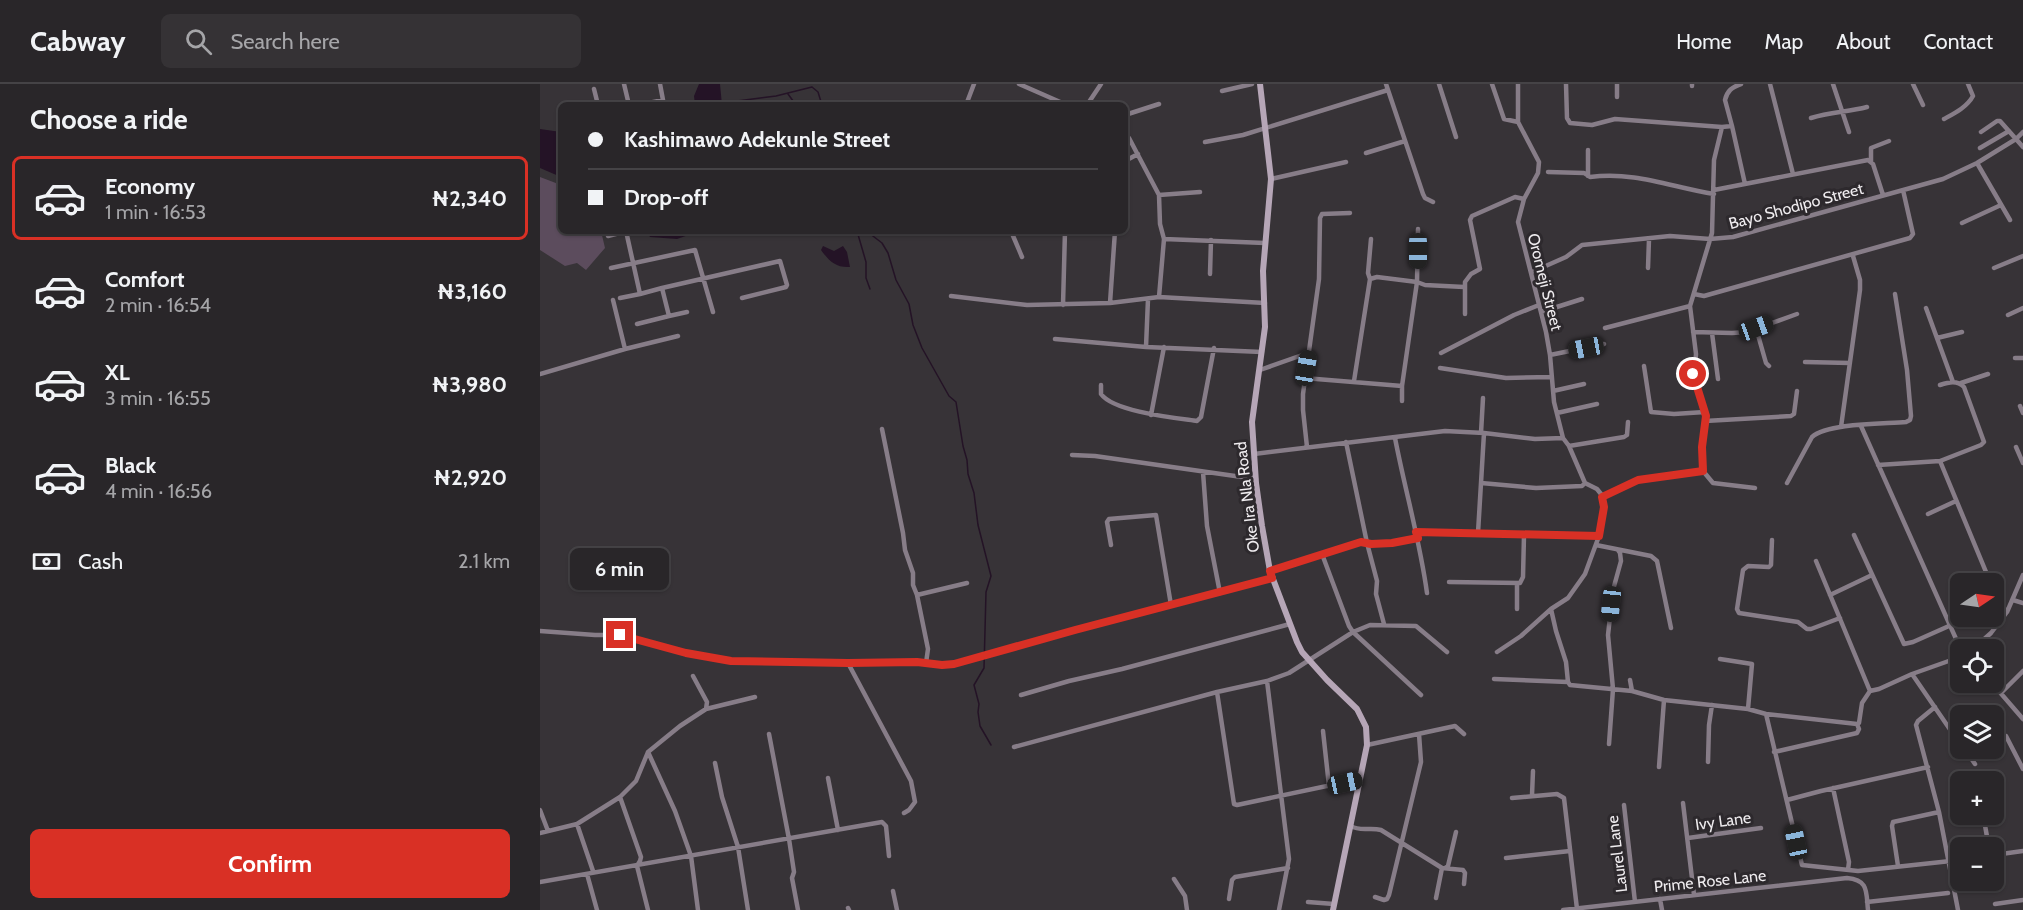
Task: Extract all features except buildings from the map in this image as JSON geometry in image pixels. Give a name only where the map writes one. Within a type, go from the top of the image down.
[{"type":"street","points":[[624,84],[628,102]]},
{"type":"street","points":[[653,102],[663,100],[660,84]]},
{"type":"street","points":[[967,102],[974,84]]},
{"type":"street","points":[[1018,84],[1060,102]]},
{"type":"street","points":[[1089,102],[1101,84]]},
{"type":"street","points":[[1222,91],[1252,84]]},
{"type":"street","name":"Oke Ira Nla Road","points":[[1260,84],[1271,179],[1263,271],[1265,327],[1252,422],[1256,479],[1270,571],[1302,652],[1357,709],[1366,727],[1367,745],[1334,907]]},
{"type":"street","points":[[1386,84],[1423,194],[1425,198],[1433,202]]},
{"type":"street","points":[[1438,84],[1456,137]]},
{"type":"street","points":[[1492,84],[1504,119],[1518,122]]},
{"type":"street","name":"Oromeji Street","points":[[1518,84],[1518,122],[1539,162],[1538,173],[1524,199],[1518,222],[1551,355],[1553,391],[1563,438],[1586,483],[1597,489],[1602,497]]},
{"type":"street","points":[[1566,84],[1567,118],[1570,123],[1592,125],[1615,119],[1732,126]]},
{"type":"street","points":[[1617,84],[1617,97]]},
{"type":"street","points":[[1741,84],[1732,87],[1725,100],[1745,184]]},
{"type":"street","points":[[1770,84],[1793,174]]},
{"type":"street","points":[[1833,84],[1849,132]]},
{"type":"street","points":[[1913,84],[1923,105]]},
{"type":"street","points":[[1944,119],[1972,100],[1974,96],[1968,84]]},
{"type":"street","points":[[594,89],[597,102]]},
{"type":"street","points":[[1205,142],[1243,135],[1388,90]]},
{"type":"street","points":[[1128,114],[1159,104]]},
{"type":"street","points":[[1811,118],[1834,111],[1842,113],[1867,107]]},
{"type":"street","points":[[1981,132],[2000,121],[2023,147]]},
{"type":"street","points":[[1722,127],[1714,160],[1712,233],[1690,306],[1696,354],[1694,380],[1705,412],[1702,447],[1703,471],[1713,483],[1755,488]]},
{"type":"street","points":[[1980,148],[2009,131]]},
{"type":"street","name":"Bayo Shodipo Street","points":[[1532,272],[1566,257],[1582,245],[1670,236],[1733,237],[1943,179],[1977,163],[2016,139],[2023,132]]},
{"type":"street","points":[[1128,137],[1159,195],[1160,224],[1164,239],[1159,297]]},
{"type":"street","points":[[1366,153],[1405,141]]},
{"type":"street","points":[[1883,195],[1871,161],[1871,148],[1888,141]]},
{"type":"street","points":[[1587,150],[1588,176]]},
{"type":"street","points":[[1128,159],[1138,154]]},
{"type":"street","points":[[1548,172],[1584,173],[1588,176],[1642,177],[1714,192],[1793,174],[1871,161]]},
{"type":"street","points":[[1271,179],[1346,162]]},
{"type":"street","points":[[1977,163],[2010,220]]},
{"type":"street","points":[[1695,294],[1704,296],[1853,256],[1912,237],[1903,190]]},
{"type":"street","points":[[1159,195],[1200,192]]},
{"type":"street","points":[[1465,314],[1464,286],[1469,276],[1480,269],[1470,224],[1472,216],[1515,197],[1524,199]]},
{"type":"street","points":[[1962,223],[2001,205]]},
{"type":"street","points":[[1307,447],[1302,410],[1304,378],[1319,279],[1320,218],[1322,214],[1350,213]]},
{"type":"street","points":[[1402,401],[1402,386],[1417,282],[1418,230]]},
{"type":"street","points":[[608,236],[615,234]]},
{"type":"street","points":[[627,234],[640,294]]},
{"type":"street","points":[[1012,234],[1022,257]]},
{"type":"street","points":[[1063,305],[1065,234]]},
{"type":"street","points":[[1110,303],[1115,234]]},
{"type":"street","points":[[1648,238],[1648,268]]},
{"type":"street","points":[[1164,239],[1265,243]]},
{"type":"street","points":[[1354,381],[1370,279],[1368,273],[1371,239]]},
{"type":"street","points":[[1210,274],[1211,240]]},
{"type":"street","points":[[611,268],[694,250],[713,312]]},
{"type":"street","points":[[1841,427],[1860,290],[1860,280],[1853,256]]},
{"type":"street","points":[[1994,268],[2023,256]]},
{"type":"street","points":[[620,298],[780,261],[786,287],[741,298]]},
{"type":"street","points":[[1370,279],[1377,277],[1425,285],[1464,286]]},
{"type":"street","points":[[662,288],[669,316]]},
{"type":"street","points":[[1787,483],[1812,437],[1823,431],[1910,420],[1907,370],[1895,294]]},
{"type":"street","points":[[951,296],[1028,305],[1110,303],[1159,297],[1265,303]]},
{"type":"street","points":[[1146,347],[1148,299]]},
{"type":"street","points":[[1541,312],[1582,299]]},
{"type":"street","points":[[613,300],[625,349]]},
{"type":"street","points":[[1441,354],[1514,315],[1539,305]]},
{"type":"street","points":[[1605,328],[1690,306]]},
{"type":"street","points":[[1926,308],[1953,382]]},
{"type":"street","points":[[2008,315],[2023,308]]},
{"type":"street","points":[[637,324],[687,312]]},
{"type":"street","points":[[1693,332],[1732,333],[1756,328],[1797,314]]},
{"type":"street","points":[[1756,328],[1766,363],[1769,366]]},
{"type":"street","points":[[1937,338],[1962,332]]},
{"type":"street","points":[[1712,333],[1718,379]]},
{"type":"street","points":[[540,374],[678,336]]},
{"type":"street","points":[[1055,339],[1146,347],[1214,348],[1262,352]]},
{"type":"street","points":[[1551,355],[1604,344]]},
{"type":"street","points":[[1151,415],[1164,347]]},
{"type":"street","points":[[1101,385],[1101,394],[1110,402],[1151,415],[1200,420],[1214,348]]},
{"type":"street","points":[[1260,370],[1308,353]]},
{"type":"street","points":[[2015,358],[2023,358]]},
{"type":"street","points":[[1805,362],[1850,363]]},
{"type":"street","points":[[1644,366],[1652,412],[1674,414],[1705,412]]},
{"type":"street","points":[[1440,368],[1506,378],[1552,377]]},
{"type":"street","points":[[1940,385],[1961,383],[1988,374]]},
{"type":"street","points":[[1304,378],[1402,386]]},
{"type":"street","points":[[1878,465],[1940,461],[1981,445],[1984,442],[1961,383]]},
{"type":"street","points":[[1553,391],[1584,384]]},
{"type":"street","points":[[1705,421],[1791,416],[1794,414],[1797,392]]},
{"type":"street","points":[[1478,533],[1483,398]]},
{"type":"street","points":[[1557,413],[1597,404]]},
{"type":"street","points":[[2020,406],[2023,412]]},
{"type":"street","points":[[1569,446],[1624,437],[1627,435],[1628,422]]},
{"type":"street","points":[[1861,426],[1955,639]]},
{"type":"street","points":[[882,429],[903,533],[904,550],[913,573],[913,585],[928,649],[926,663]]},
{"type":"street","points":[[1254,454],[1445,432],[1563,438]]},
{"type":"street","points":[[1395,438],[1418,538],[1427,593]]},
{"type":"street","points":[[1346,442],[1377,581],[1376,594],[1384,624]]},
{"type":"street","points":[[2016,447],[2023,463]]},
{"type":"street","points":[[1072,455],[1095,456],[1256,479]]},
{"type":"street","points":[[1940,461],[1986,573]]},
{"type":"street","points":[[1497,652],[1568,598],[1585,574],[1599,536],[1604,507],[1602,497],[1638,480],[1703,471]]},
{"type":"street","points":[[1203,472],[1207,526],[1220,593]]},
{"type":"street","points":[[1481,483],[1536,488],[1582,486],[1586,483]]},
{"type":"street","points":[[1928,514],[1956,501]]},
{"type":"street","points":[[1111,545],[1107,522],[1109,519],[1156,515],[1171,605]]},
{"type":"street","points":[[1416,532],[1599,536]]},
{"type":"street","points":[[1854,535],[1904,644],[1949,626]]},
{"type":"street","points":[[1449,582],[1517,583],[1522,580],[1524,536]]},
{"type":"street","points":[[1270,571],[1361,542],[1392,543],[1418,538]]},
{"type":"street","points":[[1772,540],[1771,565],[1769,567],[1748,567],[1743,570],[1737,609],[1739,613],[1798,622],[1807,629],[1840,618]]},
{"type":"street","points":[[1596,545],[1651,556],[1657,561],[1671,628]]},
{"type":"street","points":[[1609,744],[1613,689],[1608,634],[1613,590],[1621,561],[1618,550]]},
{"type":"street","points":[[1322,554],[1353,632],[1421,695]]},
{"type":"street","points":[[1774,752],[1857,733],[1862,703],[1870,691],[1816,561]]},
{"type":"street","points":[[1830,595],[1872,575]]},
{"type":"street","points":[[1984,639],[2007,612],[2022,577]]},
{"type":"street","points":[[540,631],[620,635],[686,653],[731,661],[942,665],[963,662],[1272,578]]},
{"type":"street","points":[[917,595],[967,583]]},
{"type":"street","points":[[1517,583],[1517,609]]},
{"type":"street","points":[[2013,600],[2023,603]]},
{"type":"street","points":[[1551,609],[1566,662],[1568,682]]},
{"type":"street","points":[[2004,609],[2007,612]]},
{"type":"street","points":[[1021,695],[1290,624]]},
{"type":"street","points":[[1014,747],[1217,692],[1267,681],[1299,668],[1309,659],[1353,632],[1370,625],[1416,626],[1447,652]]},
{"type":"street","points":[[1720,659],[1752,664],[1748,709]]},
{"type":"street","points":[[1870,691],[1950,661]]},
{"type":"street","points":[[848,663],[911,781],[915,802],[904,813]]},
{"type":"street","points":[[2004,690],[2023,671]]},
{"type":"street","points":[[1912,674],[1950,729]]},
{"type":"street","points":[[693,676],[707,702],[705,709]]},
{"type":"street","points":[[1494,679],[1568,682],[1570,685],[1632,692],[1664,700],[1857,724]]},
{"type":"street","points":[[1630,680],[1632,692]]},
{"type":"street","points":[[1267,681],[1289,860],[1279,910]]},
{"type":"street","points":[[1217,692],[1234,804],[1281,797],[1360,780]]},
{"type":"street","points":[[2001,693],[2023,719]]},
{"type":"street","points":[[540,833],[577,824],[620,798],[636,780],[648,752],[705,709],[755,697]]},
{"type":"street","points":[[1659,767],[1664,700]]},
{"type":"street","points":[[1708,762],[1712,705]]},
{"type":"street","points":[[1935,707],[1916,725],[1939,812],[1958,910]]},
{"type":"street","points":[[1766,714],[1802,865],[1858,871],[1949,861]]},
{"type":"street","points":[[1367,745],[1455,726],[1464,734]]},
{"type":"street","points":[[1323,731],[1329,786]]},
{"type":"street","points":[[769,734],[789,839],[794,873],[792,878],[798,910]]},
{"type":"street","points":[[1375,897],[1387,899],[1421,762],[1419,734]]},
{"type":"street","points":[[2006,736],[2023,769]]},
{"type":"street","points":[[648,752],[675,811],[691,855],[698,910]]},
{"type":"street","points":[[1972,759],[1975,764]]},
{"type":"street","points":[[714,763],[738,847],[748,910]]},
{"type":"street","points":[[1787,800],[1928,767]]},
{"type":"street","points":[[1532,795],[1533,771]]},
{"type":"street","points":[[828,778],[838,830]]},
{"type":"street","points":[[1833,789],[1847,853],[1848,870]]},
{"type":"street","points":[[1512,798],[1557,794],[1564,798],[1576,909]]},
{"type":"street","points":[[620,798],[639,852],[640,861],[637,866],[648,910]]},
{"type":"street","points":[[1683,803],[1694,895]]},
{"type":"street","name":"Laurel Lane","points":[[1624,805],[1635,902]]},
{"type":"street","points":[[540,810],[548,831]]},
{"type":"street","points":[[1899,866],[1893,822],[1939,812]]},
{"type":"street","points":[[540,882],[593,871],[637,866],[884,823],[889,856]]},
{"type":"street","points":[[577,824],[593,871]]},
{"type":"street","points":[[1351,826],[1359,830],[1381,830],[1444,868],[1465,871],[1464,884]]},
{"type":"street","name":"Ivy Lane","points":[[1688,838],[1761,828]]},
{"type":"street","points":[[1436,898],[1444,868],[1448,866],[1456,832]]},
{"type":"street","points":[[1506,858],[1570,851]]},
{"type":"street","points":[[2004,854],[2023,851]]},
{"type":"street","points":[[1229,899],[1232,880],[1235,878],[1288,868]]},
{"type":"street","points":[[587,874],[597,910]]},
{"type":"street","name":"Prime Rose Lane","points":[[1563,910],[1601,908],[1660,898],[1847,878],[1859,879],[1865,886],[1868,902]]},
{"type":"street","points":[[1174,879],[1185,896],[1187,910]]},
{"type":"street","points":[[893,891],[897,910]]},
{"type":"street","points":[[1868,910],[1868,902],[1948,893]]},
{"type":"street","points":[[1660,898],[1662,910]]},
{"type":"street","points":[[1995,904],[2023,900]]},
{"type":"street","points":[[1308,902],[1334,907]]},
{"type":"shaded area","points":[[699,84],[720,84],[722,102],[695,102],[694,96]]},
{"type":"shaded area","points":[[540,129],[558,132],[558,176],[540,168]]},
{"type":"shaded area","points":[[540,177],[558,184],[558,234],[602,234],[605,248],[586,270],[577,263],[565,266],[540,250]]},
{"type":"shaded area","points":[[648,234],[691,234],[677,239],[650,237]]},
{"type":"shaded area","points":[[823,246],[834,251],[843,246],[847,252],[850,267],[837,265],[830,260],[821,250]]},
{"type":"waterway","points":[[730,102],[776,96],[812,87],[818,92],[821,102]]},
{"type":"waterway","points":[[788,94],[794,102]]},
{"type":"waterway","points":[[858,234],[866,262],[866,278],[870,289]]},
{"type":"waterway","points":[[870,234],[882,243],[888,253],[896,280],[909,304],[913,325],[922,348],[949,396],[956,402],[978,525],[991,576],[986,592],[984,668],[974,685],[979,704],[980,726],[991,745]]},
{"type":"route","points":[[620,635],[662,648],[731,661],[954,664],[1272,578],[1270,571],[1361,542],[1392,543],[1418,538],[1416,532],[1599,536],[1603,522],[1602,497],[1638,480],[1703,471],[1702,447],[1706,416],[1693,374]]}]
